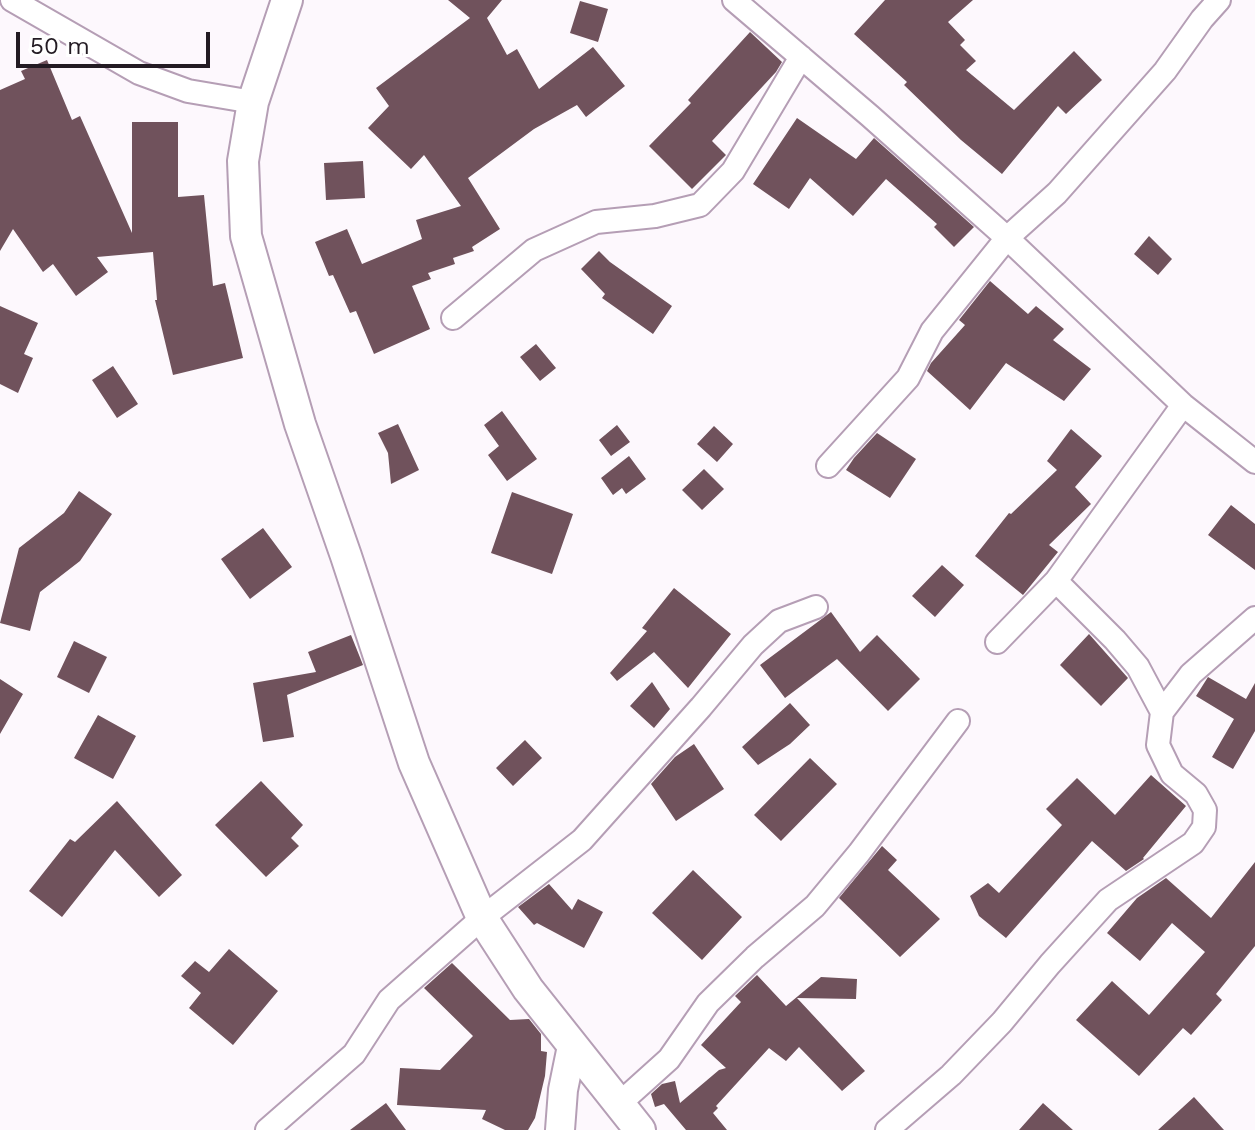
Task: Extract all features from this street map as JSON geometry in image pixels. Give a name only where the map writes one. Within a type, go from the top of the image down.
[{"type":"main road","points":[[287,0],[253,102],[243,161],[246,236],[300,424],[414,763],[482,918],[528,989],[640,1130]]},
{"type":"street","points":[[12,0],[139,73],[188,91],[253,102]]},
{"type":"street","points":[[734,0],[1007,238],[1183,405],[1255,462]]},
{"type":"street","points":[[828,466],[908,378],[932,331],[1007,238],[1057,193],[1165,71],[1219,0]]},
{"type":"street","points":[[453,318],[534,250],[546,244],[596,222],[655,216],[700,205],[733,171],[801,57]]},
{"type":"street","points":[[997,642],[1056,581],[1183,405]]},
{"type":"street","points":[[1056,581],[1138,667],[1162,712]]},
{"type":"street","points":[[267,1130],[354,1054],[389,1000],[482,918],[582,840],[753,645],[779,621],[816,607]]},
{"type":"street","points":[[887,1130],[951,1075],[1002,1022],[1108,900],[1193,843],[1204,827],[1205,810],[1196,794],[1172,774],[1158,745],[1162,712],[1191,674],[1255,618]]},
{"type":"street","points":[[619,1104],[669,1059],[708,1003],[755,957],[815,906],[958,721]]},
{"type":"street","points":[[560,1130],[563,1090],[572,1046]]},
{"type":"building","points":[[448,0],[502,0],[487,18],[507,55],[517,49],[539,89],[593,47],[625,86],[586,117],[577,105],[534,129],[468,178],[500,229],[472,247],[474,251],[453,258],[455,264],[428,273],[431,279],[412,286],[430,329],[374,354],[356,311],[350,313],[333,275],[329,276],[315,242],[347,229],[362,264],[422,239],[416,220],[461,206],[424,155],[411,169],[368,128],[389,106],[376,88],[470,18]]},
{"type":"building","points":[[885,0],[973,0],[948,22],[965,40],[960,45],[976,61],[966,70],[1014,110],[1074,51],[1102,80],[1066,114],[1058,106],[1002,174],[961,140],[904,85],[907,82],[854,34]]},
{"type":"building","points":[[580,1],[608,9],[598,42],[570,33]]},
{"type":"building","points":[[750,32],[782,62],[712,141],[726,155],[692,189],[649,146],[691,103],[688,100]]},
{"type":"building","points":[[47,60],[72,120],[80,116],[132,233],[132,122],[178,122],[178,197],[204,195],[213,286],[225,283],[243,358],[173,375],[155,300],[153,252],[97,257],[108,272],[76,296],[53,264],[43,272],[13,229],[0,251],[0,90],[25,79],[21,71]]},
{"type":"building","points":[[797,118],[856,159],[874,138],[974,227],[954,247],[934,227],[937,224],[886,179],[853,216],[810,178],[789,209],[753,184]]},
{"type":"building","points":[[363,161],[365,198],[326,200],[324,163]]},
{"type":"building","points":[[1149,236],[1172,259],[1158,275],[1134,254]]},
{"type":"building","points":[[599,251],[672,306],[653,334],[602,298],[605,294],[581,269]]},
{"type":"building","points":[[990,281],[1028,314],[1036,306],[1064,329],[1053,340],[1091,369],[1064,401],[1006,363],[970,410],[927,371],[965,325],[959,320]]},
{"type":"building","points":[[0,306],[38,323],[24,354],[33,358],[18,393],[0,384]]},
{"type":"building","points":[[536,344],[556,368],[540,381],[520,357]]},
{"type":"building","points":[[113,366],[138,404],[117,418],[92,380]]},
{"type":"building","points":[[502,411],[537,459],[507,481],[488,455],[499,446],[484,425]]},
{"type":"building","points":[[398,424],[419,470],[391,484],[388,453],[378,433]]},
{"type":"building","points":[[617,425],[630,442],[611,456],[599,440]]},
{"type":"building","points":[[714,426],[733,444],[717,462],[697,444]]},
{"type":"building","points":[[1071,429],[1102,456],[1075,487],[1091,504],[1049,545],[1058,552],[1023,595],[975,556],[1009,513],[1057,470],[1047,461]]},
{"type":"building","points":[[877,433],[916,459],[890,498],[846,470]]},
{"type":"building","points":[[629,456],[646,479],[626,494],[622,488],[613,495],[601,478]]},
{"type":"building","points":[[704,469],[724,489],[702,510],[682,490]]},
{"type":"building","points":[[79,491],[112,514],[80,561],[40,592],[30,631],[0,623],[19,548],[64,513]]},
{"type":"building","points":[[512,492],[573,514],[552,574],[491,553]]},
{"type":"building","points":[[1231,505],[1255,524],[1255,570],[1208,535]]},
{"type":"building","points":[[263,528],[292,567],[250,599],[221,559]]},
{"type":"building","points":[[942,565],[964,585],[935,617],[912,596]]},
{"type":"building","points":[[674,588],[731,634],[688,688],[654,652],[617,681],[610,673],[647,631],[642,628]]},
{"type":"building","points":[[831,612],[860,652],[877,635],[920,679],[888,711],[837,659],[785,698],[760,665]]},
{"type":"building","points":[[1089,634],[1128,678],[1101,706],[1060,665]]},
{"type":"building","points":[[351,635],[363,665],[287,695],[294,737],[263,742],[253,683],[316,672],[308,652]]},
{"type":"building","points":[[74,641],[107,657],[89,693],[57,677]]},
{"type":"building","points":[[1208,677],[1246,699],[1255,683],[1255,731],[1233,769],[1212,757],[1234,719],[1196,696]]},
{"type":"building","points":[[0,679],[23,694],[0,734]]},
{"type":"building","points":[[652,682],[670,709],[654,728],[630,706]]},
{"type":"building","points":[[790,703],[810,725],[790,744],[758,765],[742,747]]},
{"type":"building","points":[[98,715],[136,736],[113,779],[74,758]]},
{"type":"building","points":[[525,740],[542,758],[513,786],[496,768]]},
{"type":"building","points":[[694,744],[724,789],[676,821],[651,784],[675,757]]},
{"type":"building","points":[[810,758],[837,784],[781,841],[754,815]]},
{"type":"building","points":[[1151,775],[1186,806],[1144,859],[1126,871],[1092,841],[1006,938],[979,916],[970,896],[988,883],[999,893],[1062,825],[1046,809],[1077,778],[1115,815]]},
{"type":"building","points":[[261,781],[303,825],[291,838],[299,846],[266,877],[215,825]]},
{"type":"building","points":[[117,801],[182,875],[159,897],[115,850],[62,917],[29,891],[70,839],[75,842]]},
{"type":"building","points":[[882,846],[897,860],[888,870],[940,919],[900,957],[839,898]]},
{"type":"building","points":[[1255,862],[1255,946],[1216,994],[1222,1000],[1191,1035],[1183,1028],[1139,1076],[1076,1020],[1112,981],[1149,1015],[1205,952],[1172,923],[1140,961],[1107,933],[1137,898],[1166,878],[1211,918]]},
{"type":"building","points":[[693,870],[742,917],[702,960],[652,913]]},
{"type":"building","points":[[549,884],[572,910],[578,899],[603,912],[584,948],[537,923],[534,925],[518,907]]},
{"type":"building","points":[[229,949],[278,991],[233,1045],[189,1008],[201,993],[181,976],[195,961],[209,972]]},
{"type":"building","points":[[452,963],[510,1020],[529,1019],[541,1034],[541,1051],[547,1052],[545,1076],[535,1118],[528,1130],[505,1130],[482,1119],[486,1110],[397,1105],[400,1068],[440,1070],[473,1036],[424,988]]},
{"type":"building","points":[[757,975],[786,1006],[821,977],[857,979],[856,999],[797,998],[865,1071],[842,1091],[799,1047],[786,1061],[769,1048],[716,1106],[718,1108],[713,1113],[727,1130],[686,1130],[664,1104],[655,1107],[651,1094],[662,1084],[675,1081],[680,1103],[719,1070],[726,1068],[701,1045],[741,1002],[735,996]]},
{"type":"building","points":[[1194,1097],[1224,1130],[1158,1130]]},
{"type":"building","points":[[386,1103],[406,1130],[350,1130]]},
{"type":"building","points":[[1043,1103],[1073,1130],[1019,1130]]}]
